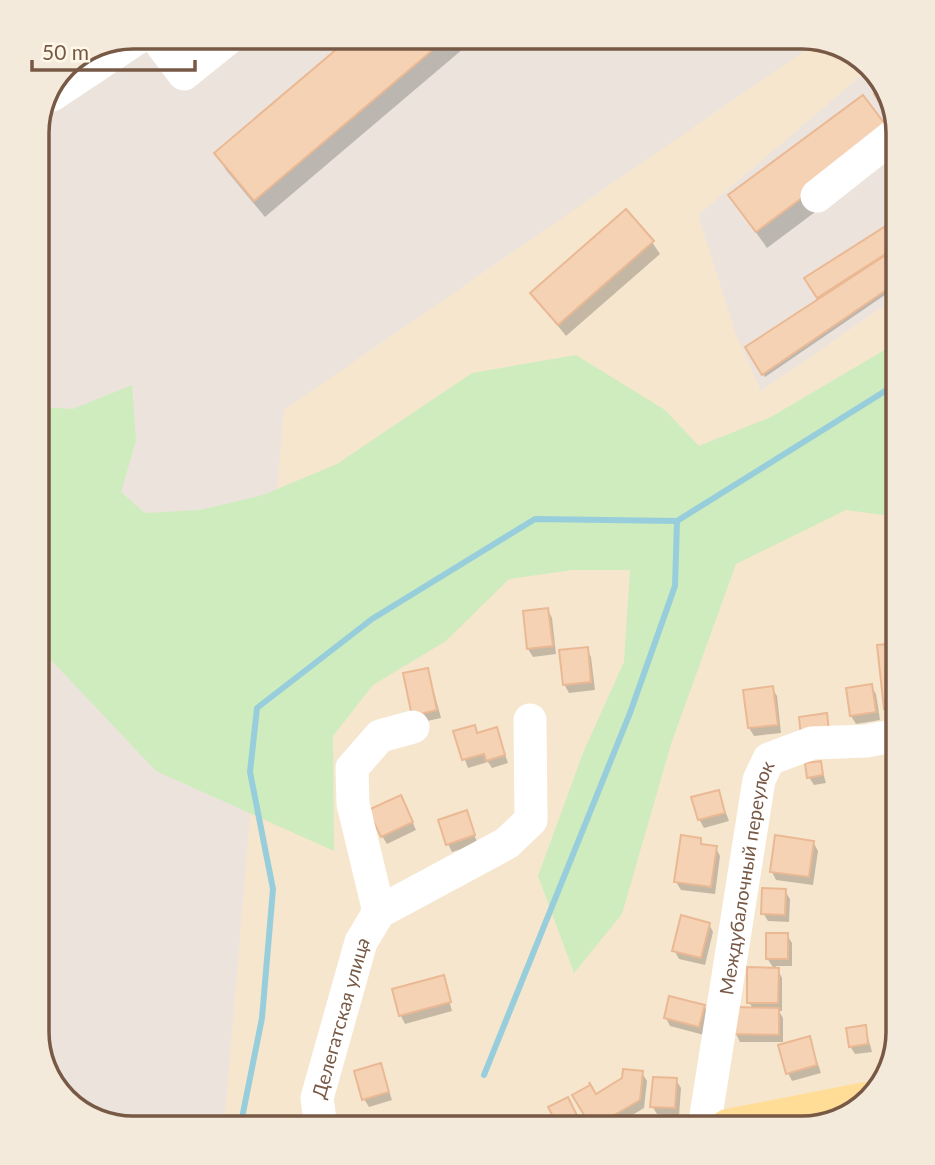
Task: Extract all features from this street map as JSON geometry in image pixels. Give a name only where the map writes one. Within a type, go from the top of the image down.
[{"type":"main road","points":[[789,1116],[841,1106]]},
{"type":"street","points":[[165,49],[184,74],[215,49]]},
{"type":"street","points":[[62,89],[118,51]]},
{"type":"street","points":[[817,196],[886,141]]},
{"type":"street","points":[[414,727],[380,736],[352,768],[353,804],[379,912],[507,843],[531,820],[530,720]]},
{"type":"street","name":"Междубалочный переулок","points":[[706,1116],[759,780],[769,758],[812,743],[866,741],[886,737]]},
{"type":"street","name":"Делегатская улица","points":[[319,1116],[317,1098],[361,942],[379,912]]},
{"type":"shaded area","points":[[133,49],[807,49],[284,410],[225,1116],[133,1116],[111,1113],[91,1105],[63,1079],[52,1054],[49,1032],[49,127],[55,101],[63,86],[86,63],[101,55]]},
{"type":"shaded area","points":[[808,49],[844,60],[872,86],[883,111],[886,133],[886,1032],[883,1054],[875,1074],[849,1102],[829,1112],[802,1116],[133,1116],[111,1113],[91,1105],[63,1079],[52,1054],[49,1032],[49,127],[55,101],[63,86],[86,63],[116,51]]},
{"type":"shaded area","points":[[862,75],[872,86],[883,111],[886,133],[886,304],[761,391],[736,335],[698,215]]},
{"type":"green space","points":[[886,349],[886,515],[846,510],[736,564],[671,744],[622,914],[574,973],[538,876],[583,753],[624,662],[630,570],[573,570],[509,579],[446,641],[373,685],[333,736],[334,851],[156,771],[49,660],[49,408],[73,409],[132,385],[136,441],[121,492],[145,513],[200,510],[263,495],[337,464],[472,373],[576,355],[665,410],[699,446],[771,417]]},
{"type":"building","points":[[337,49],[434,49],[254,201],[214,153]]},
{"type":"building","points":[[863,95],[885,124],[886,136],[756,232],[728,195]]},
{"type":"building","points":[[626,209],[654,241],[558,325],[530,293]]},
{"type":"building","points":[[886,226],[886,254],[817,298],[804,278]]},
{"type":"building","points":[[886,255],[886,290],[762,375],[745,347]]},
{"type":"building","points":[[548,608],[553,646],[527,649],[523,611]]},
{"type":"building","points":[[886,644],[884,709],[877,645]]},
{"type":"building","points":[[588,647],[591,682],[563,685],[559,650]]},
{"type":"building","points":[[428,668],[437,710],[412,716],[403,673]]},
{"type":"building","points":[[872,684],[876,712],[850,716],[846,688]]},
{"type":"building","points":[[773,686],[778,725],[748,728],[743,690]]},
{"type":"building","points":[[827,713],[829,731],[801,736],[799,717]]},
{"type":"building","points":[[475,725],[477,733],[497,727],[505,755],[486,761],[484,754],[462,760],[453,731]]},
{"type":"building","points":[[821,761],[823,775],[807,778],[805,763]]},
{"type":"building","points":[[719,790],[725,813],[698,820],[691,797]]},
{"type":"building","points":[[401,795],[413,822],[381,837],[368,810]]},
{"type":"building","points":[[467,810],[475,835],[446,845],[438,820]]},
{"type":"building","points":[[681,835],[701,838],[701,844],[717,846],[711,887],[674,882]]},
{"type":"building","points":[[775,835],[814,841],[809,877],[770,872]]},
{"type":"building","points":[[762,888],[786,889],[785,915],[761,914]]},
{"type":"building","points":[[681,915],[710,923],[701,958],[672,951]]},
{"type":"building","points":[[766,933],[788,933],[788,959],[766,959]]},
{"type":"building","points":[[747,967],[779,968],[778,1003],[747,1003]]},
{"type":"building","points":[[444,975],[451,1002],[399,1016],[392,989]]},
{"type":"building","points":[[669,996],[705,1005],[699,1027],[664,1018]]},
{"type":"building","points":[[734,1007],[779,1008],[779,1035],[734,1034]]},
{"type":"building","points":[[866,1025],[868,1044],[849,1047],[846,1028]]},
{"type":"building","points":[[810,1036],[817,1065],[786,1074],[778,1045]]},
{"type":"building","points":[[381,1063],[389,1092],[362,1100],[354,1071]]},
{"type":"building","points":[[623,1069],[643,1071],[640,1100],[613,1116],[585,1116],[572,1095],[590,1085],[589,1082],[596,1094],[622,1078]]},
{"type":"building","points":[[653,1077],[677,1078],[675,1108],[650,1107]]},
{"type":"building","points":[[568,1097],[577,1116],[553,1116],[548,1107]]},
{"type":"waterway","points":[[484,1075],[630,713],[675,586],[677,521],[886,390]]},
{"type":"waterway","points":[[242,1116],[262,1018],[273,889],[250,772],[257,708],[372,619],[535,519],[677,521]]}]
